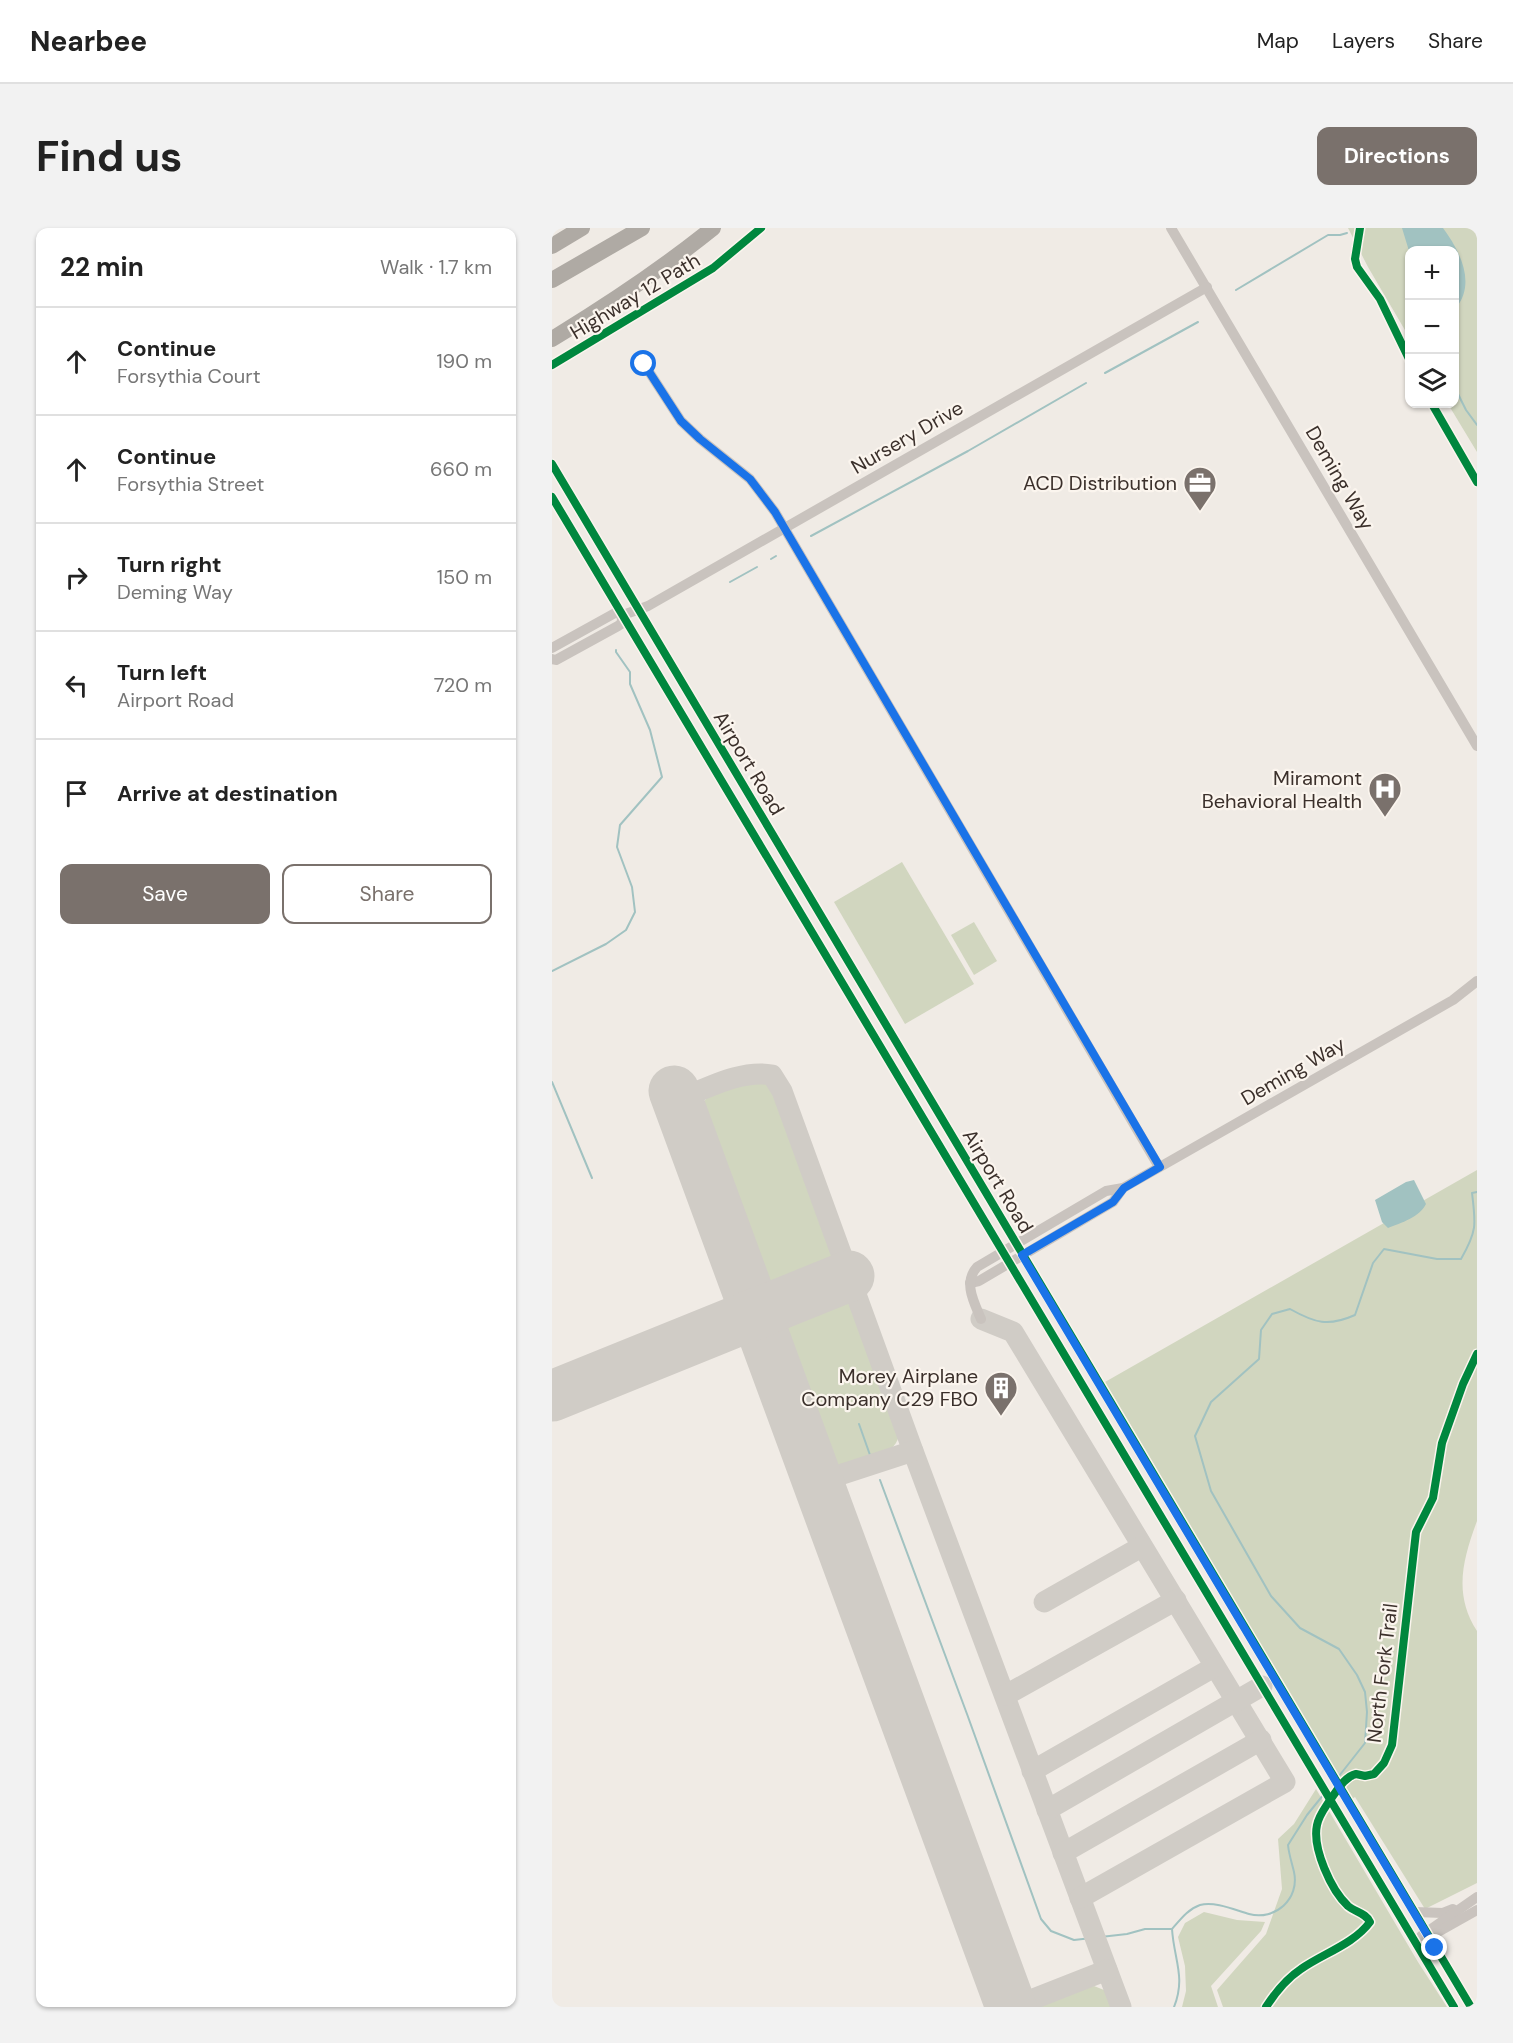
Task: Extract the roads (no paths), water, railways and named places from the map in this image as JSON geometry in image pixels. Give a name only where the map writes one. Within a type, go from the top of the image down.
[{"type":"highway","points":[[552,246],[582,228]]},
{"type":"highway","points":[[552,280],[642,228]]},
{"type":"highway","points":[[552,339],[674,260],[713,228]]},
{"type":"street","name":"Deming Way","points":[[1171,228],[1477,746]]},
{"type":"street","name":"Nursery Drive","points":[[552,648],[615,613],[623,615],[638,611],[1207,287]]},
{"type":"street","points":[[644,364],[681,421],[750,479],[762,492],[1160,1167]]},
{"type":"street","name":"Airport Road","points":[[552,464],[1471,2007]]},
{"type":"street","name":"Airport Road","points":[[552,497],[1454,2007]]},
{"type":"street","points":[[552,659],[556,660],[578,649],[621,624],[623,615]]},
{"type":"street","name":"Deming Way","points":[[1124,1188],[1113,1202],[979,1281],[970,1283],[972,1272],[977,1267],[1015,1243],[1106,1191],[1124,1188],[1453,1000],[1477,981]]},
{"type":"street","points":[[970,1283],[970,1292],[981,1319]]},
{"type":"street","points":[[1427,1934],[1477,1897]]},
{"type":"street","points":[[1415,1912],[1443,1913],[1462,1906]]},
{"type":"street","points":[[1414,1941],[1477,1910]]},
{"type":"water","points":[[1402,228],[1443,228],[1454,246],[1407,246]]},
{"type":"water","points":[[1459,255],[1465,278],[1465,289],[1459,302]]},
{"type":"water","points":[[1414,1180],[1426,1204],[1415,1216],[1388,1228],[1382,1222],[1375,1200],[1406,1182]]},
{"type":"waterway","points":[[1236,290],[1328,235],[1347,233]]},
{"type":"waterway","points":[[1105,373],[1198,322]]},
{"type":"waterway","points":[[811,536],[968,451],[1086,383]]},
{"type":"waterway","points":[[1459,396],[1477,425]]},
{"type":"waterway","points":[[771,559],[776,556]]},
{"type":"waterway","points":[[730,582],[757,567]]},
{"type":"waterway","points":[[552,971],[606,944],[626,930],[635,912],[632,887],[617,847],[620,825],[662,777],[650,730],[630,684],[630,672],[616,650]]},
{"type":"waterway","points":[[552,1082],[592,1178]]},
{"type":"waterway","points":[[1339,1776],[1365,1743],[1367,1712],[1365,1692],[1357,1675],[1339,1649],[1300,1628],[1271,1596],[1211,1491],[1195,1436],[1211,1402],[1259,1359],[1261,1330],[1272,1314],[1290,1309],[1307,1318],[1322,1322],[1337,1321],[1355,1315],[1373,1263],[1384,1249],[1437,1259],[1461,1259],[1473,1234],[1472,1193],[1477,1192]]},
{"type":"waterway","points":[[859,1424],[870,1455]]},
{"type":"waterway","points":[[880,1480],[1041,1919],[1051,1931],[1074,1940],[1127,1934],[1145,1929],[1171,1929]]},
{"type":"waterway","points":[[1174,2007],[1179,1977],[1172,1929],[1188,1912],[1200,1905],[1218,1905],[1259,1915],[1268,1914],[1284,1906],[1293,1891],[1295,1882],[1288,1845],[1324,1794]]},
{"type":"place","name":"ACD Distribution","points":[[1200,512]]},
{"type":"place","name":"Miramont Behavioral Health","points":[[1385,818]]},
{"type":"place","name":"Morey Airplane Company C29 FBO","points":[[1001,1417]]}]
